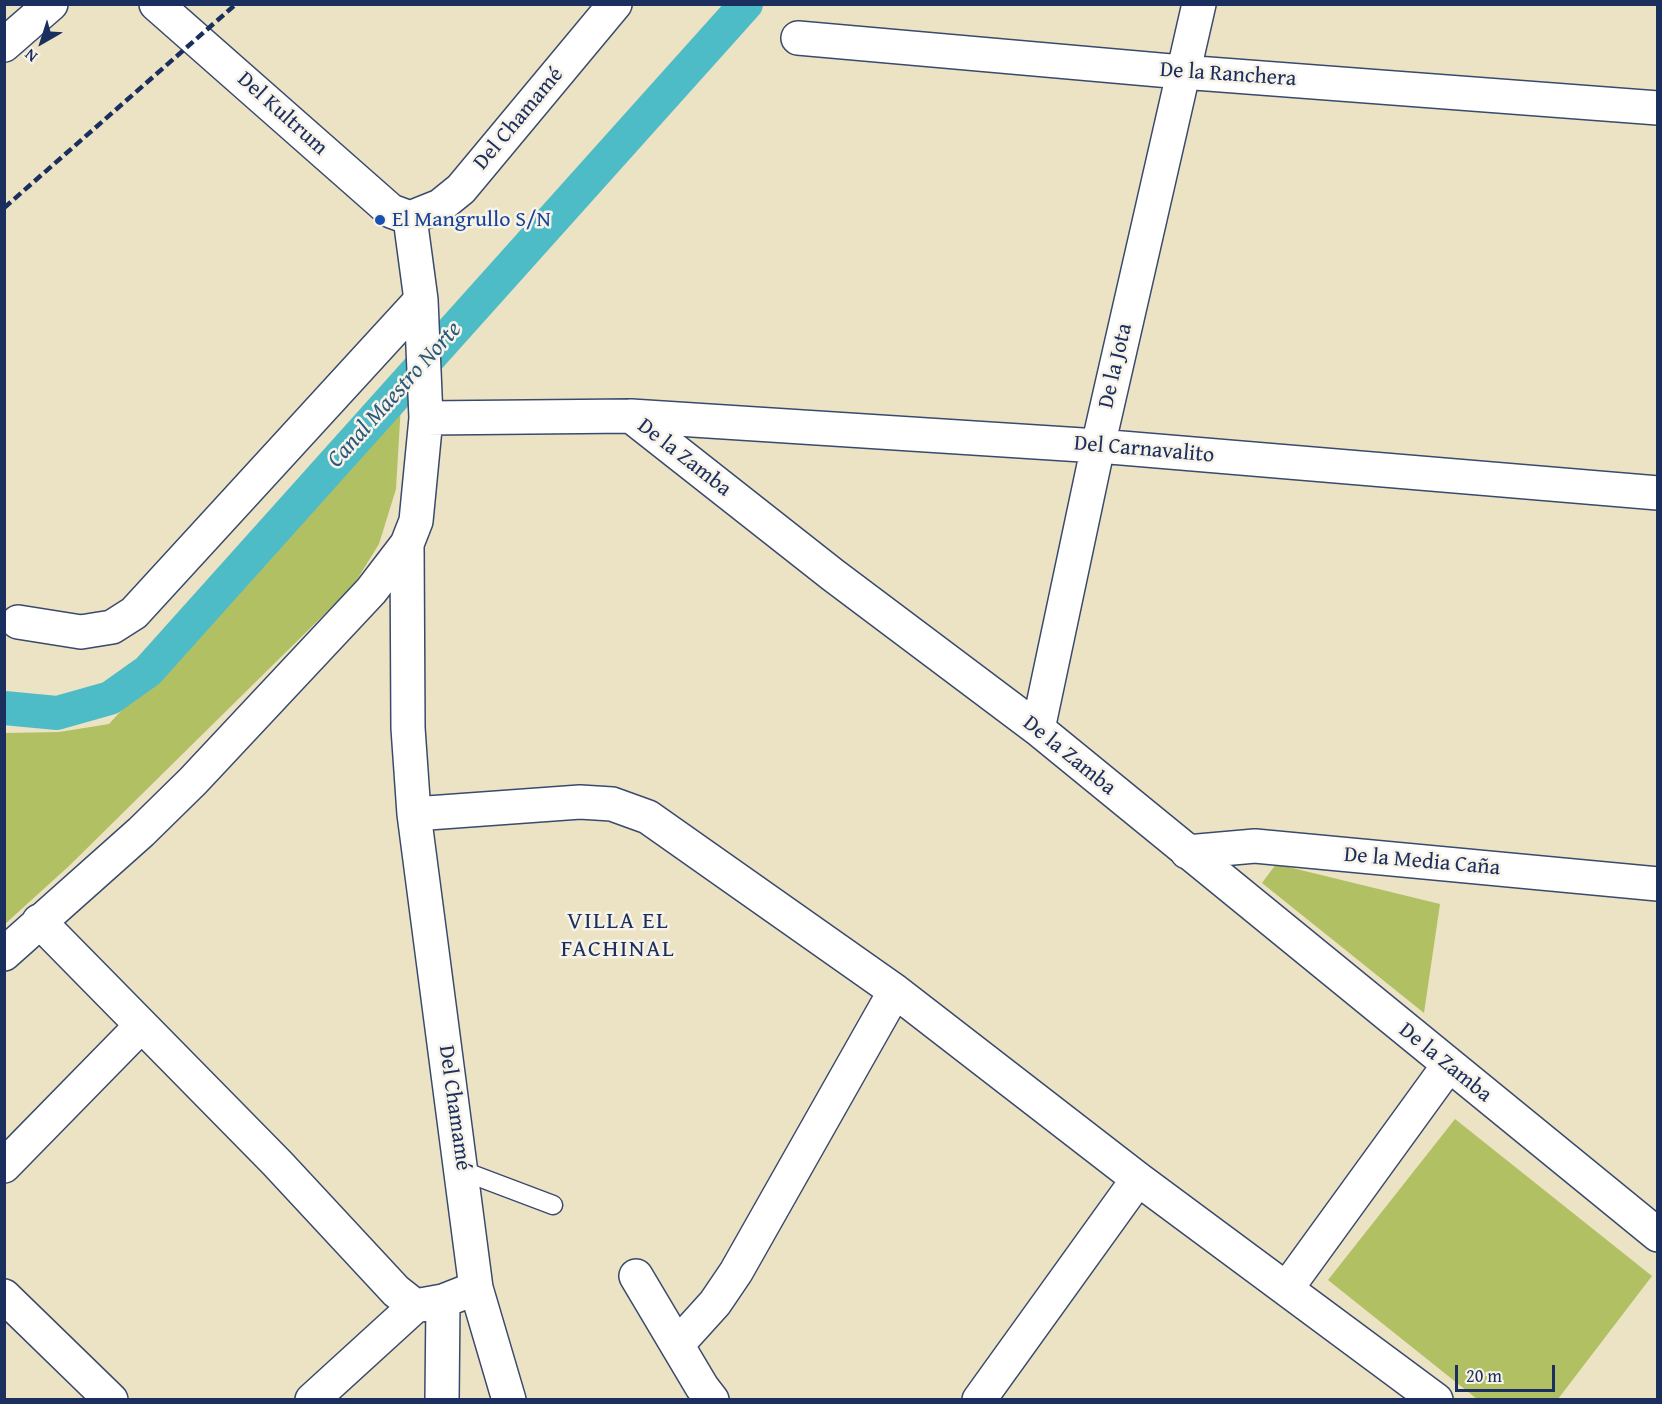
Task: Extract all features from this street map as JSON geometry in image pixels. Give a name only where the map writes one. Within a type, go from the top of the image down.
[{"type":"street","points":[[4,45],[51,4]]},
{"type":"street","name":"Del Kultrum","points":[[156,4],[391,211],[410,218]]},
{"type":"street","name":"Del Chamamé","points":[[410,218],[440,206],[461,189],[615,4]]},
{"type":"street","name":"De la Jota","points":[[1038,729],[1098,446],[1199,4]]},
{"type":"street","name":"De la Ranchera","points":[[798,38],[1182,72],[1658,108]]},
{"type":"street","points":[[4,954],[141,832],[193,781],[371,591],[408,544],[416,521],[426,418],[422,313],[410,218]]},
{"type":"street","points":[[18,622],[81,632],[112,627],[134,614],[422,313]]},
{"type":"street","name":"Del Carnavalito","points":[[631,416],[1098,446],[1658,493]]},
{"type":"street","name":"De la Zamba","points":[[426,418],[631,416],[833,575],[1038,729],[1448,1066],[1658,1235]]},
{"type":"street","name":"Del Chamamé","points":[[408,544],[408,728],[414,814],[463,1171],[476,1288],[509,1400]]},
{"type":"street","points":[[414,814],[580,802],[612,804],[639,814],[727,871],[895,991],[1138,1179],[1436,1400]]},
{"type":"street","name":"De la Media Caña","points":[[1187,852],[1255,846],[1658,884]]},
{"type":"street","points":[[39,921],[140,1027],[277,1163],[396,1291],[429,1303]]},
{"type":"street","points":[[677,1345],[715,1303],[736,1272],[895,991]]},
{"type":"street","points":[[4,1166],[140,1027]]},
{"type":"street","points":[[1287,1288],[1448,1066]]},
{"type":"street","points":[[979,1400],[1138,1179]]},
{"type":"street","points":[[636,1276],[712,1400]]},
{"type":"street","points":[[312,1400],[429,1303],[476,1288]]},
{"type":"street","points":[[4,1296],[111,1400]]},
{"type":"street","points":[[429,1303],[442,1400]]},
{"type":"lane","points":[[463,1171],[553,1204]]},
{"type":"green space","points":[[401,404],[396,489],[379,544],[353,586],[69,866],[5,924],[5,733],[59,732],[109,724]]},
{"type":"green space","points":[[1276,864],[1440,904],[1424,1013],[1262,883]]},
{"type":"green space","points":[[1455,1119],[1652,1276],[1558,1399],[1477,1399],[1328,1280]]},
{"type":"waterway","name":"Canal Maestro Norte","points":[[4,708],[57,713],[110,698],[148,671],[746,4]]},
{"type":"railway","points":[[4,208],[236,4]]},
{"type":"place","name":"El Mangrullo S/N","points":[[380,220]]},
{"type":"district","name":"VILLA EL FACHINAL","points":[[618,936]]}]
